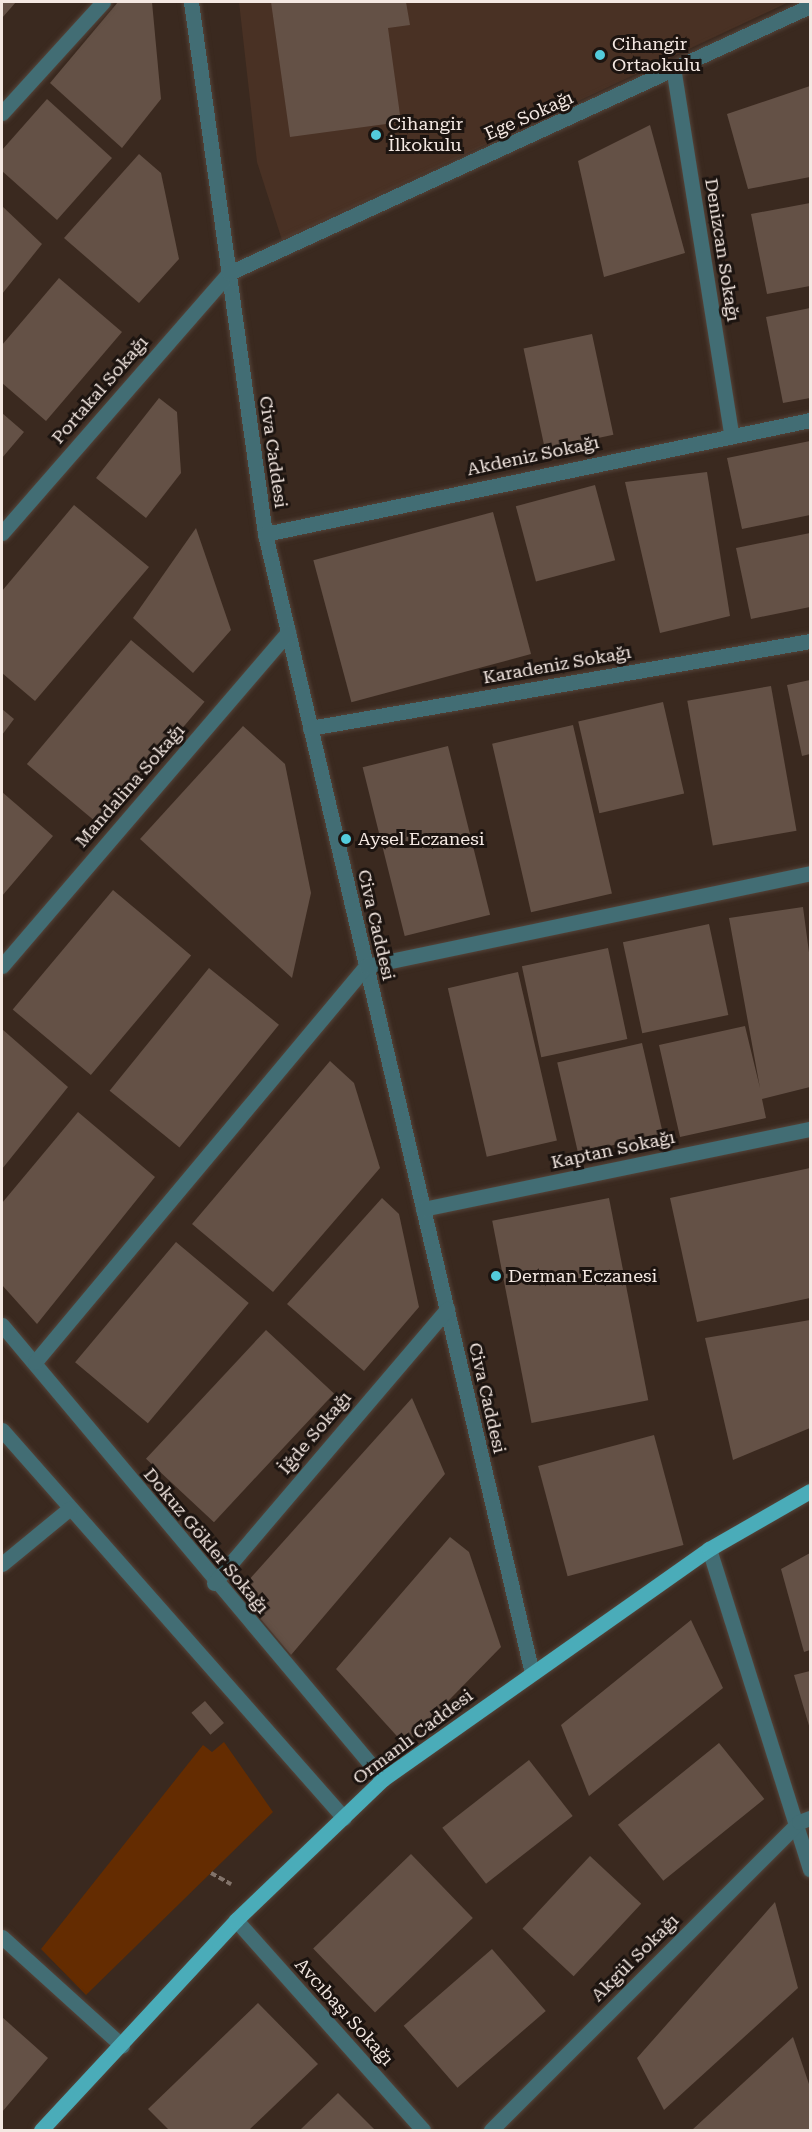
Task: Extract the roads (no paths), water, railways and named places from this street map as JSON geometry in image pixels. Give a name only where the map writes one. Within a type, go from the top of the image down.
[{"type":"main road","name":"Ormanlı Caddesi","points":[[41,2130],[122,2046],[236,1920],[383,1779],[709,1549],[810,1491]]},
{"type":"street","points":[[2,113],[103,2]]},
{"type":"street","name":"Civa Caddesi","points":[[191,2],[265,534],[532,1673]]},
{"type":"street","name":"Ege Sokağı","points":[[229,273],[674,73],[810,6]]},
{"type":"street","name":"Denizcan Sokağı","points":[[674,73],[731,434]]},
{"type":"street","name":"Portakal Sokağı","points":[[2,533],[229,273]]},
{"type":"street","name":"Akdeniz Sokağı","points":[[265,534],[731,434],[810,420]]},
{"type":"street","name":"Mandalina Sokağı","points":[[2,966],[288,632]]},
{"type":"street","name":"Karadeniz Sokağı","points":[[310,728],[810,641]]},
{"type":"street","points":[[35,1362],[366,966],[810,873]]},
{"type":"street","name":"Kaptan Sokağı","points":[[423,1209],[810,1129]]},
{"type":"street","name":"İğde Sokağı","points":[[214,1583],[447,1309]]},
{"type":"street","name":"Dokuz Gökler Sokağı","points":[[2,1326],[35,1362],[214,1583],[383,1779]]},
{"type":"street","points":[[4,1433],[344,1818]]},
{"type":"street","points":[[2,1564],[69,1509]]},
{"type":"street","points":[[709,1549],[805,1820],[810,1869]]},
{"type":"street","name":"Akgül Sokağı","points":[[491,2130],[805,1820]]},
{"type":"street","name":"Avcıbaşı Sokağı","points":[[236,1920],[423,2130]]},
{"type":"street","points":[[2,1937],[122,2046]]},
{"type":"place","name":"Cihangir Ortaokulu","points":[[600,55]]},
{"type":"place","name":"Cihangir İlkokulu","points":[[376,135]]},
{"type":"place","name":"Aysel Eczanesi","points":[[346,839]]},
{"type":"place","name":"Derman Eczanesi","points":[[496,1276]]}]
